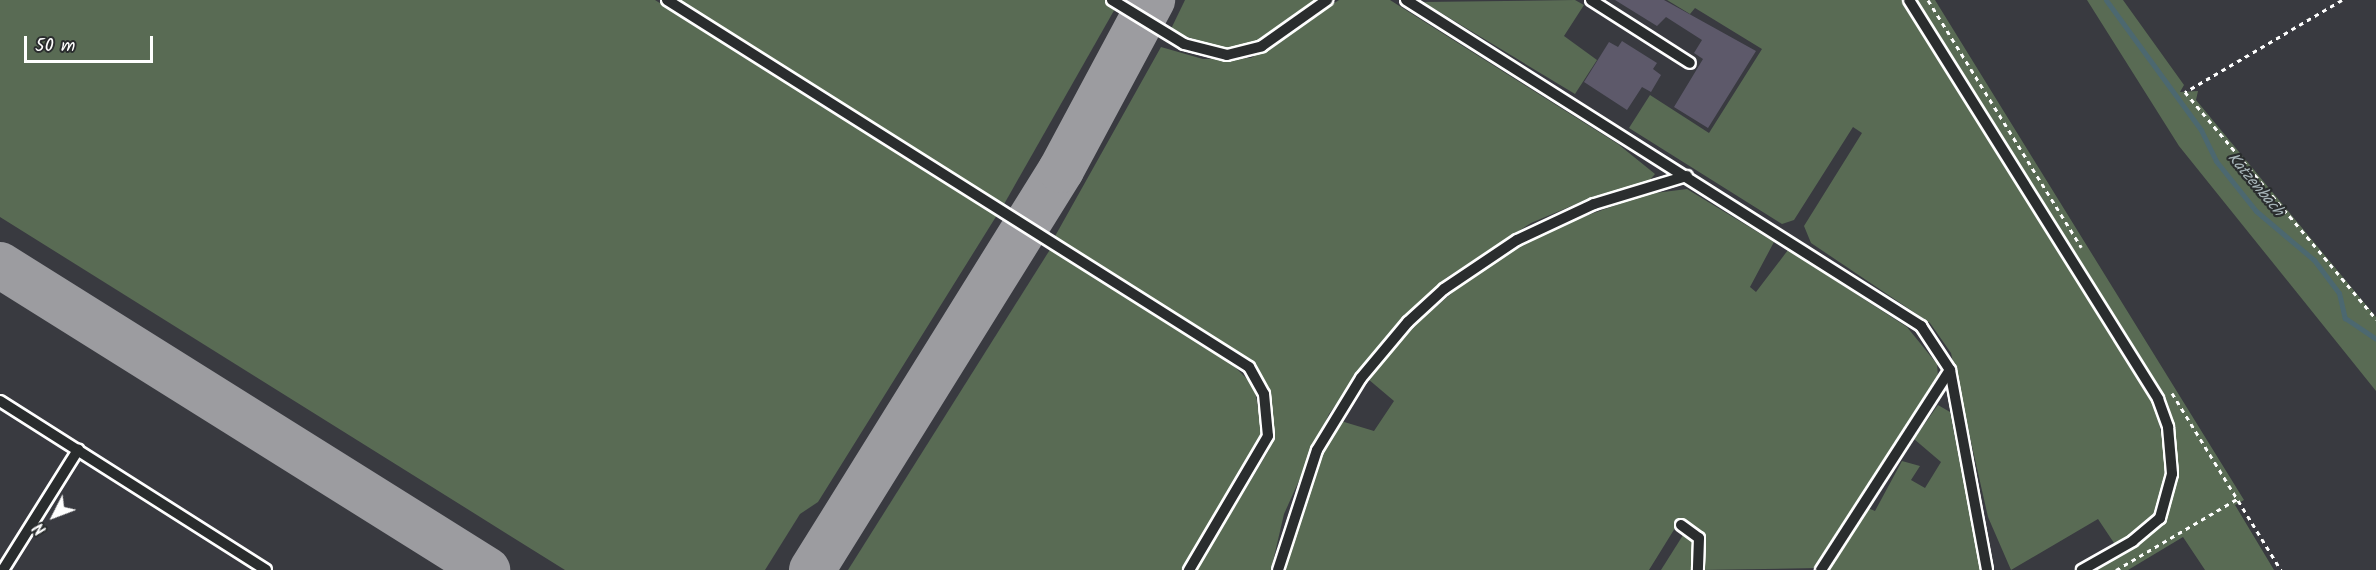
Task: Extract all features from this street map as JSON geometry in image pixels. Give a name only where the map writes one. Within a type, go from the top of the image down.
[{"type":"lane","points":[[667,0],[1249,367],[1264,393],[1268,436],[1189,570]]},
{"type":"lane","points":[[1112,0],[1184,44],[1227,56],[1262,46],[1327,0]]},
{"type":"lane","points":[[1406,0],[1921,326],[1950,370],[1987,570]]},
{"type":"lane","points":[[1591,0],[1690,63]]},
{"type":"lane","points":[[1909,0],[2158,399],[2168,427],[2172,474],[2160,518],[2133,541],[2082,570]]},
{"type":"lane","points":[[1278,570],[1317,450],[1361,378],[1408,322],[1474,266],[1517,240],[1594,204],[1687,176]]},
{"type":"lane","points":[[1821,570],[1950,370]]},
{"type":"lane","points":[[0,401],[266,570]]},
{"type":"lane","points":[[3,570],[78,450]]},
{"type":"lane","points":[[1681,525],[1699,538],[1698,570]]},
{"type":"path","points":[[2342,0],[2185,92],[2376,319]]},
{"type":"path","points":[[2116,570],[2237,499]]},
{"type":"green space","points":[[0,0],[655,0],[997,215],[818,502],[800,514],[765,570],[565,570],[0,217]]},
{"type":"green space","points":[[674,0],[1105,0],[1116,7],[1003,206]]},
{"type":"green space","points":[[1185,0],[1318,0],[1260,41],[1226,50],[1170,31]]},
{"type":"green space","points":[[1339,0],[1390,0],[1618,144],[1655,174],[1648,182],[1595,196],[1531,223],[1446,278],[1388,334],[1329,414],[1284,514],[1271,570],[1197,570],[1269,450],[1272,410],[1263,384],[1250,367],[1054,238],[1161,47],[1203,59],[1251,58]]},
{"type":"green space","points":[[1575,0],[1584,5],[1564,36],[1597,60],[1575,94],[1423,2]]},
{"type":"green space","points":[[1667,0],[1903,0],[2157,409],[2168,478],[2156,516],[2116,546],[2098,519],[2011,570],[1988,517],[1951,353],[1930,323],[1811,243],[1804,226],[1862,133],[1853,127],[1794,220],[1782,224],[1629,128],[1650,95],[1709,133],[1762,49],[1695,8],[1690,14]]},
{"type":"green space","points":[[1914,0],[1935,0],[2244,500],[2235,505],[2274,570],[2205,570],[2183,537],[2128,570],[2092,570],[2134,546],[2165,519],[2177,477],[2173,425]]},
{"type":"green space","points":[[2087,0],[2123,0],[2184,85],[2180,92],[2198,91],[2196,100],[2376,317],[2376,391],[2179,146]]},
{"type":"green space","points":[[1687,189],[1774,242],[1750,287],[1756,292],[1788,250],[1907,327],[1937,364],[1938,377],[1818,568],[1701,570],[1702,535],[1680,520],[1649,570],[1285,570],[1320,459],[1341,421],[1374,431],[1394,401],[1368,379],[1409,330],[1474,274],[1552,228],[1647,194]]},
{"type":"green space","points":[[1051,248],[1224,356],[1254,386],[1262,428],[1259,444],[1183,570],[848,570]]},
{"type":"green space","points":[[1938,405],[1950,412],[1981,570],[1829,570],[1868,508],[1875,511],[1902,461],[1920,466],[1911,480],[1925,488],[1941,462],[1914,439]]},
{"type":"green space","points":[[1685,532],[1696,542],[1693,570],[1661,570]]},
{"type":"building","points":[[1615,0],[1664,0],[1756,51],[1708,128],[1674,107],[1703,59],[1694,53],[1702,40],[1666,17],[1657,26]]},
{"type":"building","points":[[1622,41],[1657,63],[1653,69],[1661,75],[1651,92],[1642,87],[1627,110],[1584,82],[1609,42],[1618,47]]},
{"type":"waterway","name":"Katzenbach","points":[[2106,0],[2201,130],[2216,161],[2256,211],[2314,260],[2339,293],[2345,318],[2376,339]]},
{"type":"taxiway","points":[[812,570],[1061,170],[1152,0]]},
{"type":"taxiway","points":[[0,265],[487,570]]}]
